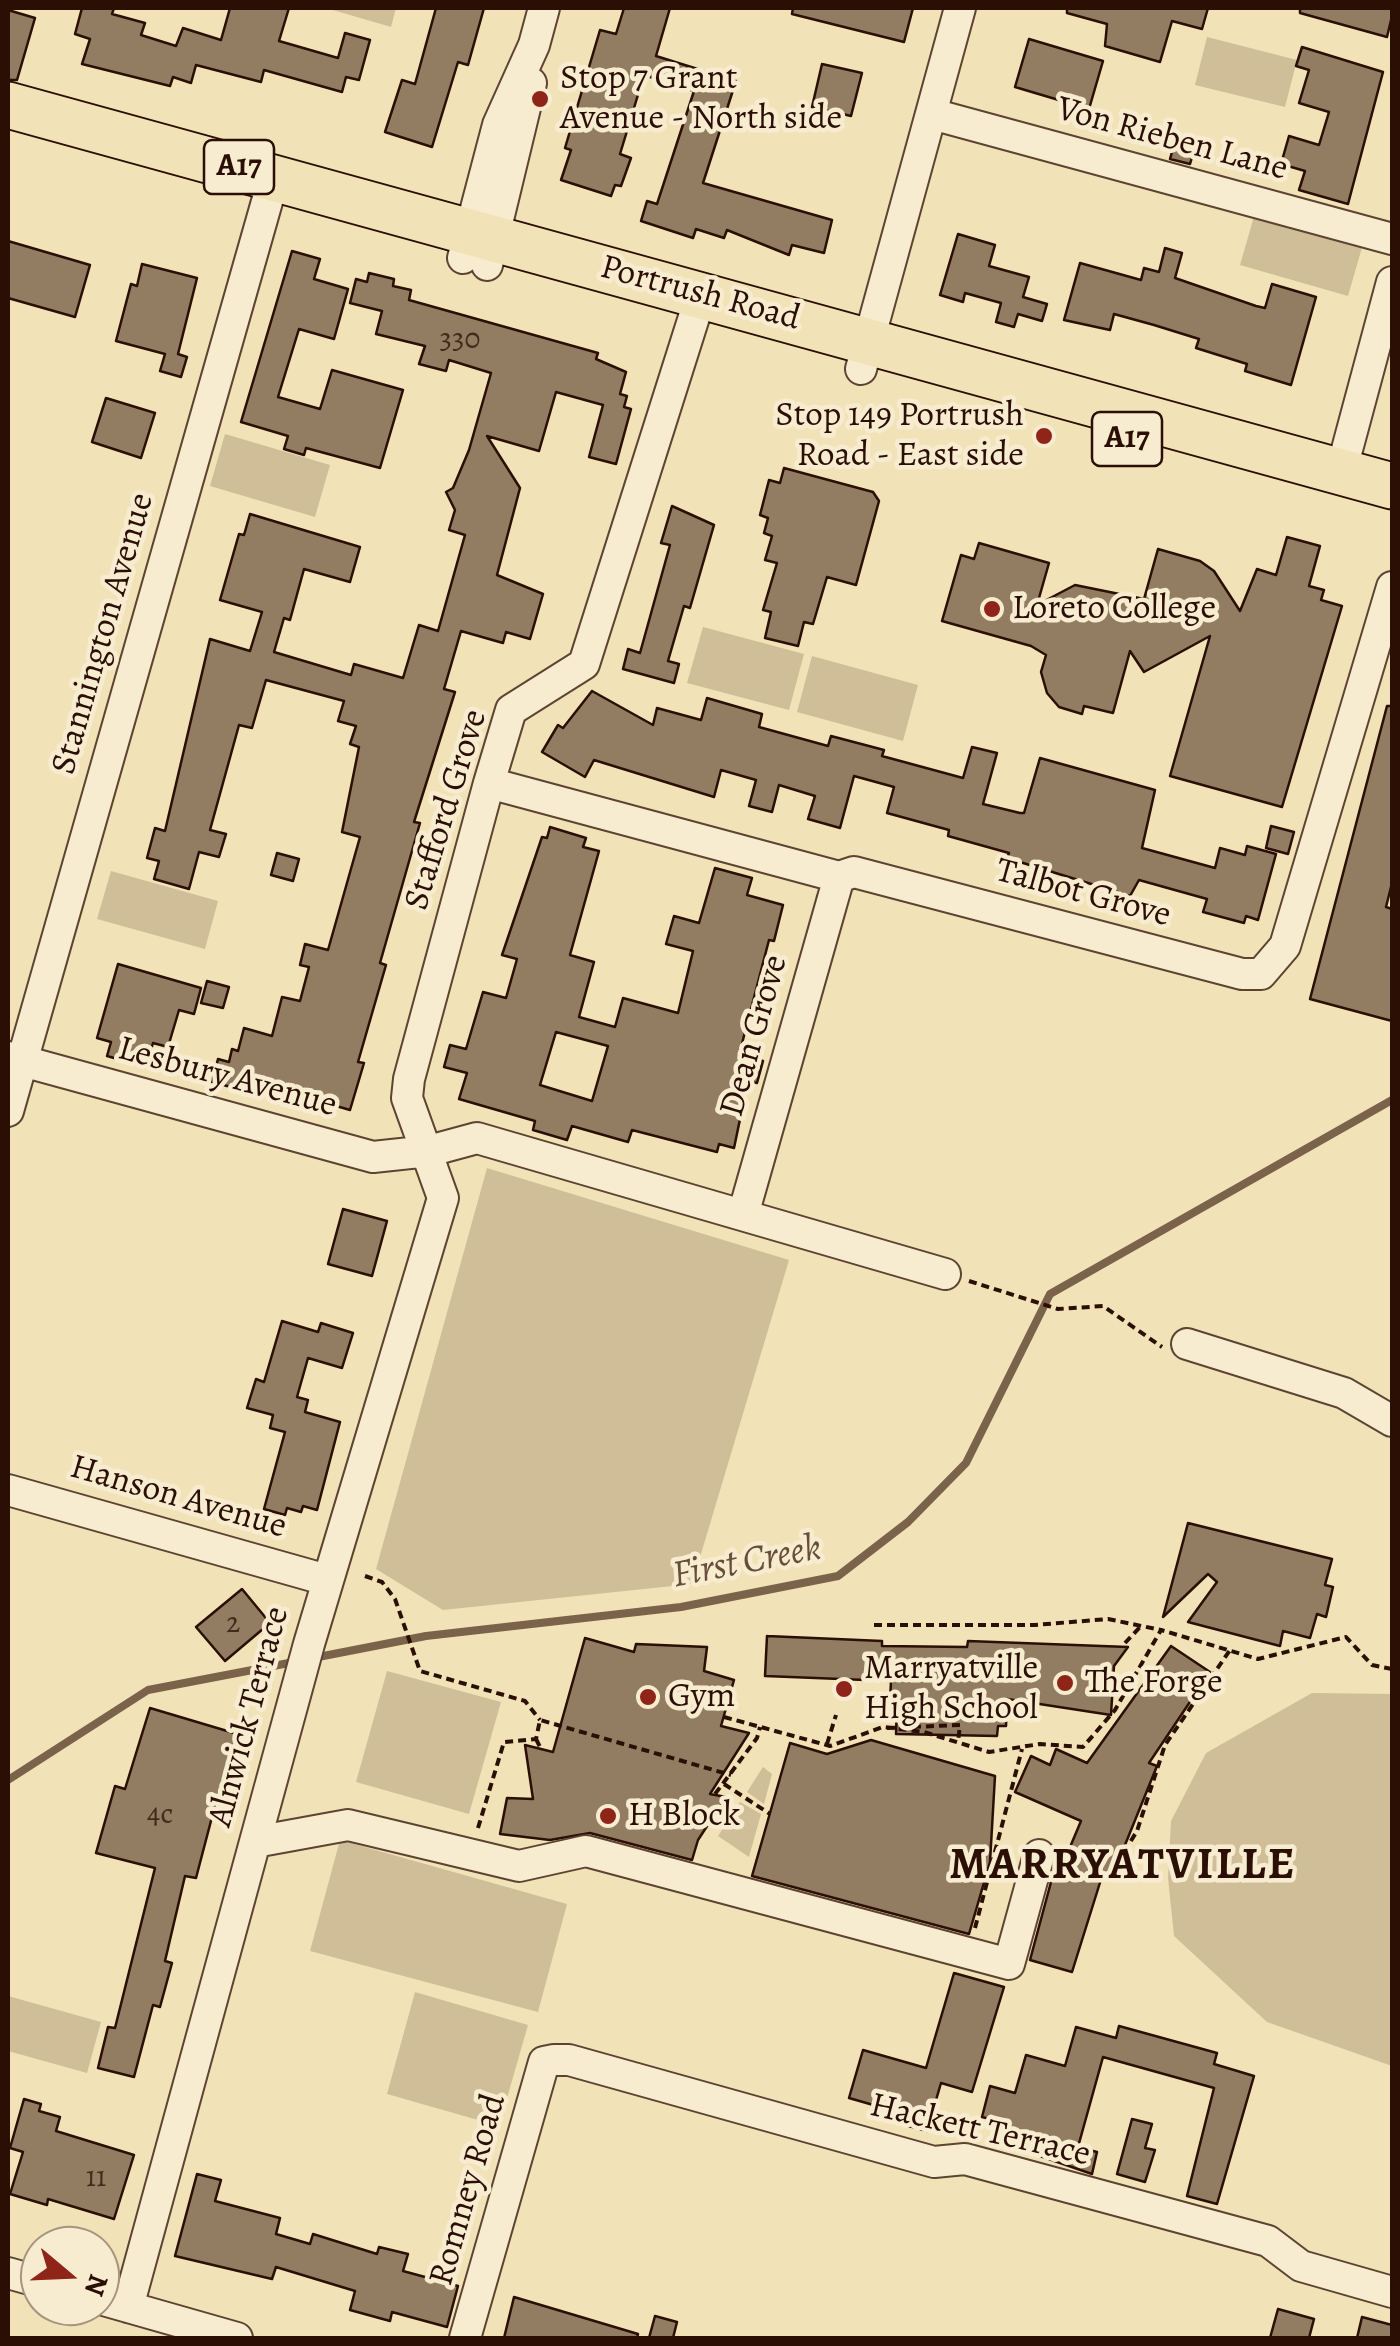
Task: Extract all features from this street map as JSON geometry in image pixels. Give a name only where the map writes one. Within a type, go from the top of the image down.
[{"type":"highway","name":"Portrush Road","points":[[8,105],[270,190],[866,354],[1392,509]]},
{"type":"highway","name":"Portrush Road","points":[[8,132],[270,190]]},
{"type":"highway","name":"Portrush Road","points":[[866,354],[1392,486]]},
{"type":"street","points":[[478,248],[498,126],[534,45],[544,8]]},
{"type":"street","points":[[866,354],[960,8]]},
{"type":"street","name":"Von Rieben Lane","points":[[932,114],[1392,239]]},
{"type":"street","name":"Stannington Avenue","points":[[8,1112],[15,1059],[270,190]]},
{"type":"street","points":[[1341,472],[1392,282]]},
{"type":"street","name":"Stafford Grove","points":[[429,1151],[407,1098],[408,1078],[511,710],[584,664],[697,308]]},
{"type":"street","name":"Talbot Grove","points":[[490,783],[839,877],[854,872],[1242,974],[1261,974],[1284,946],[1392,587]]},
{"type":"street","name":"Dean Grove","points":[[743,1215],[839,877]]},
{"type":"street","name":"Lesbury Avenue","points":[[15,1059],[373,1157],[429,1151]]},
{"type":"street","points":[[429,1151],[478,1138],[945,1274]]},
{"type":"street","name":"Alnwick Terrace","points":[[120,2283],[444,1198],[429,1151]]},
{"type":"street","points":[[1186,1344],[1344,1393],[1392,1421]]},
{"type":"street","name":"Hanson Avenue","points":[[8,1490],[327,1580]]},
{"type":"street","points":[[254,1842],[348,1825],[519,1866],[586,1851],[1009,1964],[1040,1855]]},
{"type":"street","name":"Hackett Terrace","points":[[544,2062],[569,2060],[934,2162],[966,2159],[1268,2241],[1301,2266],[1392,2292]]},
{"type":"street","name":"Romney Road","points":[[466,2338],[544,2062]]},
{"type":"street","points":[[120,2306],[160,2328],[237,2338]]},
{"type":"path","points":[[945,1274],[1058,1308],[1103,1306],[1156,1346],[1172,1350],[1186,1344]]},
{"type":"path","points":[[366,1576],[382,1582],[395,1599],[420,1671],[525,1701],[540,1720],[731,1775]]},
{"type":"path","points":[[874,1625],[1034,1626],[1108,1619],[1161,1630],[1258,1659],[1346,1637],[1372,1665],[1392,1668]]},
{"type":"path","points":[[1125,1643],[1141,1626]]},
{"type":"path","points":[[886,1728],[958,1742],[980,1751],[1022,1750],[1040,1744],[1090,1744],[1161,1630]]},
{"type":"path","points":[[1124,1852],[1137,1831],[1165,1745],[1230,1650]]},
{"type":"path","points":[[827,1744],[836,1716]]},
{"type":"path","points":[[724,1717],[827,1744],[842,1744],[886,1728],[960,1725],[958,1742]]},
{"type":"path","points":[[540,1720],[536,1738],[542,1749]]},
{"type":"path","points":[[714,1794],[731,1775],[760,1727]]},
{"type":"path","points":[[470,1856],[504,1742],[536,1738]]},
{"type":"path","points":[[968,1952],[1022,1750]]},
{"type":"path","points":[[724,1784],[770,1814]]},
{"type":"shaded area","points":[[326,8],[396,8],[391,27]]},
{"type":"shaded area","points":[[1207,37],[1297,60],[1285,107],[1195,85]]},
{"type":"shaded area","points":[[1255,213],[1363,244],[1348,296],[1240,265]]},
{"type":"shaded area","points":[[225,434],[330,465],[315,517],[210,486]]},
{"type":"shaded area","points":[[703,627],[804,654],[789,710],[687,683]]},
{"type":"shaded area","points":[[812,656],[918,685],[903,741],[797,712]]},
{"type":"shaded area","points":[[111,871],[218,901],[205,949],[97,919]]},
{"type":"shaded area","points":[[487,1168],[789,1260],[692,1584],[443,1610],[376,1569]]},
{"type":"shaded area","points":[[387,1671],[501,1702],[469,1814],[356,1782]]},
{"type":"shaded area","points":[[1312,1693],[1392,1694],[1392,2066],[1267,2022],[1174,1936],[1168,1878],[1171,1821],[1206,1753]]},
{"type":"shaded area","points":[[763,1767],[772,1774],[764,1804],[747,1792]]},
{"type":"shaded area","points":[[740,1802],[761,1814],[749,1857],[718,1836]]},
{"type":"shaded area","points":[[340,1840],[567,1904],[538,2012],[310,1951]]},
{"type":"shaded area","points":[[415,1992],[528,2025],[499,2126],[387,2094]]},
{"type":"shaded area","points":[[8,1996],[101,2022],[87,2073],[8,2051]]},
{"type":"building","points":[[82,8],[114,8],[112,14],[145,23],[141,35],[176,46],[183,28],[221,40],[230,8],[289,8],[279,41],[338,58],[345,33],[370,40],[359,80],[346,77],[342,92],[264,70],[261,82],[196,65],[191,83],[173,77],[170,86],[82,64],[90,39],[75,34]]},
{"type":"building","points":[[436,8],[484,8],[468,65],[458,62],[432,147],[385,132],[402,80],[415,84]]},
{"type":"building","points":[[624,8],[670,8],[656,56],[736,81],[703,183],[832,220],[824,253],[792,245],[789,255],[727,230],[724,238],[696,229],[693,238],[641,221],[647,201],[657,204],[694,91],[644,75],[620,154],[631,158],[621,186],[615,185],[611,196],[561,180],[571,150],[565,148],[600,30],[616,34]]},
{"type":"building","points":[[793,8],[913,8],[904,42],[792,14]]},
{"type":"building","points":[[1067,8],[1208,8],[1202,29],[1172,21],[1160,62],[1105,46],[1107,24],[1067,13]]},
{"type":"building","points":[[1300,8],[1392,8],[1392,16],[1387,37],[1300,13]]},
{"type":"building","points":[[8,10],[35,18],[17,80],[8,80]]},
{"type":"building","points":[[1029,39],[1103,61],[1089,109],[1015,87]]},
{"type":"building","points":[[1302,47],[1383,72],[1348,204],[1299,190],[1305,171],[1281,164],[1289,136],[1319,145],[1329,112],[1299,103],[1309,70],[1296,66]]},
{"type":"building","points":[[822,64],[862,73],[851,116],[812,107]]},
{"type":"building","points":[[1176,138],[1196,144],[1190,164],[1170,159]]},
{"type":"building","points":[[958,234],[995,245],[989,266],[1029,277],[1023,297],[1047,304],[1042,321],[1018,314],[1014,327],[996,322],[1001,303],[965,293],[963,302],[940,295]]},
{"type":"building","points":[[8,241],[90,265],[75,317],[8,298]]},
{"type":"building","points":[[1165,248],[1182,253],[1175,278],[1256,306],[1265,308],[1272,284],[1316,297],[1291,385],[1245,371],[1247,364],[1196,348],[1199,339],[1154,325],[1114,314],[1110,330],[1064,320],[1080,263],[1141,280],[1144,268],[1159,272]]},
{"type":"building","points":[[292,251],[320,259],[314,279],[348,289],[334,339],[299,329],[278,397],[320,409],[332,370],[403,390],[380,468],[306,448],[304,455],[284,449],[288,436],[241,422]]},
{"type":"building","points":[[142,264],[197,278],[178,354],[187,357],[181,377],[160,371],[165,354],[116,341],[131,284],[137,286]]},
{"type":"building","points":[[369,273],[394,279],[393,286],[411,290],[409,300],[598,353],[596,359],[626,372],[620,394],[627,396],[624,407],[631,409],[616,464],[589,457],[603,405],[556,392],[539,451],[487,436],[520,488],[497,575],[543,594],[530,639],[506,632],[503,643],[461,631],[444,689],[455,692],[414,822],[420,823],[380,963],[386,965],[358,1062],[364,1063],[350,1110],[264,1085],[261,1095],[212,1082],[218,1059],[229,1062],[232,1049],[238,1051],[244,1028],[272,1036],[282,997],[300,1001],[309,967],[300,965],[305,944],[328,950],[360,837],[342,832],[359,747],[350,744],[356,726],[338,721],[344,701],[266,680],[252,728],[239,725],[210,830],[226,834],[219,857],[199,852],[189,889],[154,879],[159,861],[147,858],[155,828],[165,831],[210,639],[250,651],[262,612],[220,600],[239,534],[244,535],[250,514],[360,547],[350,582],[304,569],[290,620],[284,618],[274,652],[351,675],[354,664],[403,678],[419,625],[438,631],[465,535],[449,530],[455,510],[446,492],[453,488],[469,450],[491,373],[449,360],[446,371],[419,364],[425,346],[376,334],[382,311],[350,303],[356,279],[367,282]]},
{"type":"building","points":[[106,398],[155,413],[141,458],[92,442]]},
{"type":"building","points":[[784,468],[873,492],[879,501],[856,585],[827,577],[813,624],[804,622],[798,646],[765,638],[771,612],[763,610],[777,563],[765,560],[772,536],[764,533],[768,518],[760,515],[769,480],[780,483]]},
{"type":"building","points":[[672,506],[714,525],[690,608],[684,606],[668,661],[679,664],[674,683],[623,669],[628,649],[640,653],[670,545],[661,543]]},
{"type":"building","points":[[1287,537],[1320,546],[1309,586],[1324,590],[1321,600],[1342,606],[1282,807],[1170,776],[1210,636],[1144,672],[1130,651],[1113,713],[1084,706],[1082,714],[1059,707],[1047,693],[1041,672],[1046,655],[1031,646],[942,621],[961,555],[974,559],[979,543],[1049,563],[1037,605],[1075,585],[1144,599],[1158,549],[1200,561],[1214,571],[1240,611],[1257,569],[1276,575]]},
{"type":"building","points":[[592,691],[653,725],[657,708],[701,720],[707,698],[762,714],[759,727],[828,746],[831,736],[884,750],[882,756],[963,778],[972,747],[997,753],[983,804],[1020,813],[1024,813],[1040,758],[1155,790],[1142,848],[1215,868],[1220,848],[1245,855],[1247,846],[1276,854],[1258,920],[1246,916],[1244,923],[1203,912],[1207,899],[1139,880],[1130,896],[1007,858],[1009,853],[948,836],[949,830],[887,813],[894,787],[854,776],[840,828],[808,819],[815,796],[779,785],[772,812],[749,806],[756,780],[721,770],[714,797],[594,760],[585,777],[542,752],[558,725],[563,728]]},
{"type":"building","points":[[1387,706],[1392,706],[1392,883],[1386,907],[1392,909],[1392,1021],[1310,999]]},
{"type":"building","points":[[1271,826],[1294,832],[1288,854],[1266,848]]},
{"type":"building","points":[[550,827],[586,838],[583,847],[599,851],[570,955],[594,962],[579,1017],[615,1027],[623,998],[678,1013],[693,951],[666,944],[674,916],[699,923],[715,868],[752,878],[747,895],[783,905],[774,941],[769,940],[739,1055],[763,1061],[757,1083],[748,1081],[734,1148],[719,1144],[717,1152],[632,1130],[628,1142],[572,1126],[567,1140],[533,1130],[535,1121],[459,1099],[467,1073],[444,1067],[450,1045],[466,1049],[483,992],[506,998],[517,959],[502,955],[542,837],[547,838]],"holes":[[[556,1032],[608,1046],[592,1101],[540,1085]]]},
{"type":"building","points":[[277,853],[299,859],[293,881],[271,875]]},
{"type":"building","points":[[118,964],[201,988],[194,1014],[179,1010],[168,1047],[153,1043],[146,1067],[107,1056],[111,1042],[97,1038]]},
{"type":"building","points":[[207,981],[229,987],[223,1008],[201,1003]]},
{"type":"building","points":[[343,1209],[387,1221],[372,1276],[328,1264]]},
{"type":"building","points":[[282,1321],[318,1332],[321,1323],[353,1333],[342,1368],[308,1358],[297,1397],[308,1400],[305,1412],[340,1422],[317,1510],[303,1506],[301,1512],[287,1508],[285,1515],[264,1509],[285,1432],[270,1428],[273,1415],[247,1408],[256,1379],[264,1382]]},
{"type":"building","points":[[1188,1523],[1332,1559],[1325,1585],[1333,1587],[1326,1617],[1317,1614],[1310,1638],[1283,1631],[1280,1646],[1188,1622],[1217,1582],[1208,1574],[1163,1617]]},
{"type":"building","points":[[242,1589],[270,1623],[225,1661],[196,1627]]},
{"type":"building","points":[[767,1636],[882,1641],[882,1646],[967,1647],[968,1641],[1128,1647],[1114,1666],[1111,1715],[1007,1699],[1006,1726],[998,1726],[997,1736],[896,1734],[897,1702],[890,1702],[891,1681],[765,1676]]},
{"type":"building","points":[[585,1638],[634,1652],[636,1644],[707,1647],[704,1671],[734,1680],[721,1726],[749,1733],[710,1794],[726,1797],[698,1840],[692,1860],[590,1833],[550,1840],[500,1834],[507,1798],[533,1799],[525,1745],[553,1752]]},
{"type":"building","points":[[1171,1646],[1210,1672],[1149,1763],[1157,1766],[1112,1877],[1103,1873],[1072,1972],[1030,1960],[1058,1856],[1065,1859],[1081,1821],[1015,1792],[1031,1756],[1050,1765],[1056,1749],[1087,1763]]},
{"type":"building","points":[[150,1708],[244,1736],[224,1800],[217,1798],[196,1878],[185,1876],[165,1961],[172,1963],[160,2007],[153,2005],[134,2077],[98,2068],[108,2027],[115,2028],[155,1868],[96,1853],[115,1786],[125,1789]]},
{"type":"building","points":[[871,1740],[995,1776],[990,1862],[969,1934],[752,1876],[790,1743],[827,1754]]},
{"type":"building","points":[[954,1973],[1004,1987],[972,2092],[941,2083],[927,2131],[905,2125],[908,2115],[849,2098],[863,2050],[926,2068]]},
{"type":"building","points":[[1119,2026],[1217,2053],[1214,2064],[1254,2076],[1217,2204],[1187,2196],[1214,2088],[1103,2057],[1078,2147],[1097,2152],[1092,2174],[1040,2156],[1044,2140],[997,2127],[998,2121],[982,2117],[990,2086],[1015,2093],[1026,2055],[1065,2066],[1076,2027],[1116,2038]]},
{"type":"building","points":[[24,2099],[41,2104],[39,2111],[60,2117],[56,2131],[134,2155],[114,2219],[48,2199],[47,2205],[10,2194],[23,2152],[10,2148]]},
{"type":"building","points":[[1132,2119],[1152,2124],[1145,2148],[1155,2150],[1145,2182],[1117,2174]]},
{"type":"building","points":[[197,2174],[221,2180],[215,2201],[280,2218],[276,2234],[310,2244],[313,2234],[377,2254],[379,2247],[408,2254],[403,2271],[458,2286],[447,2327],[392,2312],[390,2321],[350,2310],[355,2291],[276,2267],[272,2279],[175,2256]]},
{"type":"building","points":[[514,2297],[638,2334],[637,2338],[504,2338]]},
{"type":"building","points":[[1278,2309],[1314,2319],[1309,2338],[1270,2338]]},
{"type":"building","points":[[655,2316],[677,2322],[673,2338],[649,2338]]},
{"type":"building","points":[[1362,2317],[1392,2325],[1392,2338],[1357,2338]]},
{"type":"waterway","name":"First Creek","points":[[313,1658],[426,1636],[681,1607],[838,1576],[908,1522],[966,1463],[1050,1294],[1392,1100]]},
{"type":"waterway","name":"First Creek","points":[[8,1780],[148,1690],[294,1662]]},
{"type":"place","name":"Stop 7 Grant Avenue - North side","points":[[540,99]]},
{"type":"place","name":"Stop 149 Portrush Road - East side","points":[[1044,436]]},
{"type":"place","name":"Loreto College","points":[[992,609]]},
{"type":"place","name":"The Forge","points":[[1065,1683]]},
{"type":"place","name":"Marryatville High School","points":[[844,1689]]},
{"type":"place","name":"Gym","points":[[648,1697]]},
{"type":"place","name":"H Block","points":[[608,1816]]},
{"type":"district","name":"MARRYATVILLE","points":[[1123,1867]]}]
